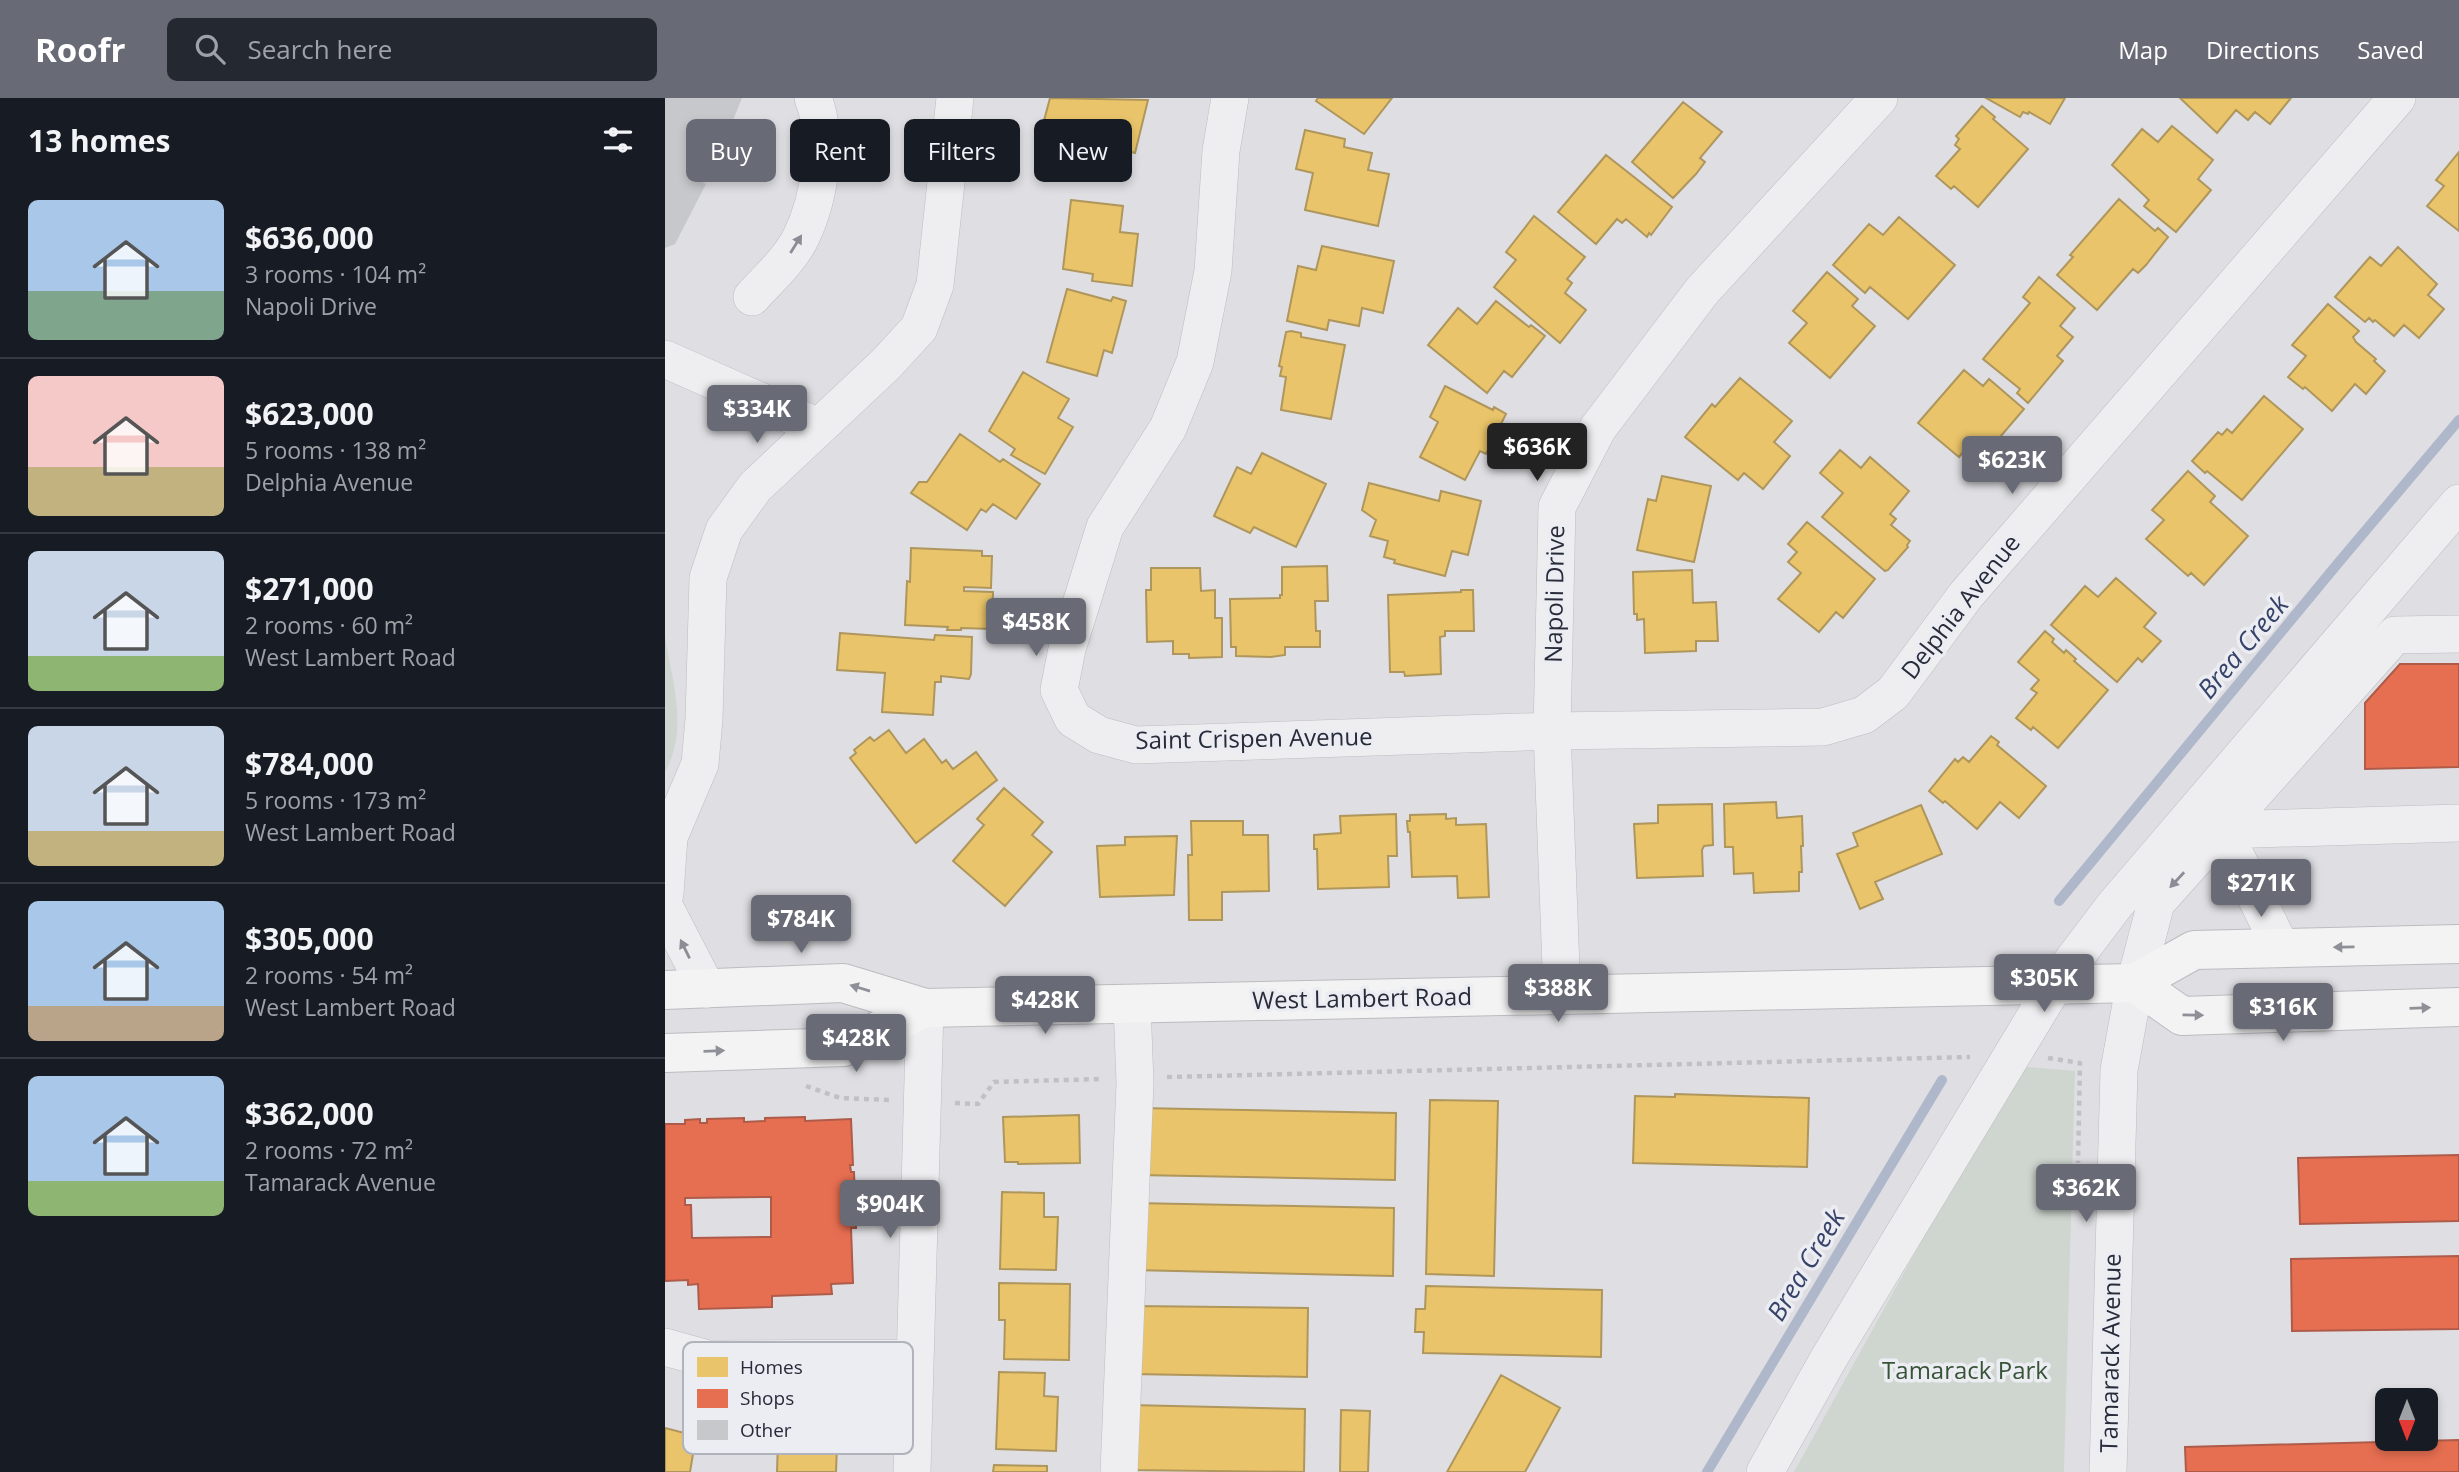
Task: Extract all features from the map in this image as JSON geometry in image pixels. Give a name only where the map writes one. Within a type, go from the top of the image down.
[{"type":"main road","name":"West Lambert Road","points":[[665,989],[843,983],[925,1008],[2135,983],[2194,950],[2459,944]]},
{"type":"main road","points":[[2135,983],[2182,1016],[2459,1007]]},
{"type":"main road","name":"West Lambert Road","points":[[665,1053],[844,1047],[925,1008]]},
{"type":"street","points":[[753,297],[781,266],[801,238],[814,201],[823,149],[819,113],[813,98]]},
{"type":"street","points":[[665,894],[669,837],[700,764],[708,578],[724,530],[755,487],[886,364],[919,328],[935,285],[955,98]]},
{"type":"street","name":"Saint Crispen Avenue","points":[[1230,98],[1221,150],[1213,271],[1195,362],[1168,428],[1105,527],[1067,649],[1059,690],[1073,719],[1099,735],[1136,744],[1552,731]]},
{"type":"street","name":"Napoli Drive","points":[[1562,994],[1552,731],[1557,507],[1598,428],[1702,290],[1879,98]]},
{"type":"street","name":"Delphia Avenue","points":[[1552,731],[1823,727],[1864,715],[1893,694],[1966,595],[2397,98]]},
{"type":"street","points":[[665,359],[818,427]]},
{"type":"street","points":[[1765,1472],[1829,1358],[2055,984],[2114,906],[2459,503]]},
{"type":"street","name":"Tamarack Avenue","points":[[2108,1472],[2119,1069],[2135,983],[2156,903],[2395,635],[2452,626]]},
{"type":"street","points":[[2281,948],[2223,830],[2459,823]]},
{"type":"street","points":[[665,908],[707,989]]},
{"type":"street","points":[[1119,1472],[1134,1078],[1132,1004]]},
{"type":"street","points":[[913,1434],[925,1102],[925,1008]]},
{"type":"street","points":[[665,1347],[683,1352]]},
{"type":"street","points":[[912,1454],[912,1472]]},
{"type":"path","points":[[802,1085],[840,1097],[978,1104],[994,1082],[2032,1055],[2080,1063],[2078,1170]]},
{"type":"green space","points":[[665,636],[677,705],[677,722],[672,756],[665,772]]},
{"type":"green space","name":"Tamarack Park","points":[[2018,1066],[2075,1071],[2064,1472],[1794,1472]]},
{"type":"building: Homes","points":[[1050,98],[1148,100],[1135,153],[1132,152],[1132,119],[1044,119]]},
{"type":"building: Homes","points":[[1318,98],[1392,98],[1364,134],[1316,101]]},
{"type":"building: Homes","points":[[1986,98],[2065,98],[2050,124],[2029,112],[2023,112],[2020,117]]},
{"type":"building: Homes","points":[[2180,98],[2291,98],[2270,124],[2255,112],[2248,120],[2236,110],[2217,133]]},
{"type":"building: Homes","points":[[1683,102],[1722,132],[1700,158],[1705,162],[1673,198],[1632,162]]},
{"type":"building: Homes","points":[[1982,106],[2028,149],[1978,207],[1954,186],[1951,189],[1936,176],[1960,149],[1955,145],[1959,139],[1956,136]]},
{"type":"building: Homes","points":[[2172,126],[2213,160],[2198,179],[2211,190],[2176,232],[2144,206],[2149,200],[2112,165],[2142,129],[2158,142]]},
{"type":"building: Homes","points":[[1305,130],[1345,139],[1344,147],[1372,153],[1368,170],[1389,174],[1378,226],[1305,210],[1313,173],[1296,169]]},
{"type":"building: Homes","points":[[2459,152],[2459,231],[2427,206],[2444,186],[2436,180]]},
{"type":"building: Homes","points":[[1606,155],[1672,207],[1651,235],[1649,233],[1647,237],[1626,219],[1622,223],[1617,219],[1596,244],[1558,212]]},
{"type":"building: Homes","points":[[2119,199],[2155,231],[2158,228],[2168,237],[2146,265],[2138,273],[2133,269],[2097,310],[2057,275],[2073,257],[2070,255]]},
{"type":"building: Homes","points":[[1071,200],[1123,206],[1120,232],[1138,234],[1132,286],[1092,281],[1093,274],[1063,269]]},
{"type":"building: Homes","points":[[1534,216],[1585,257],[1567,279],[1572,283],[1565,293],[1586,310],[1560,343],[1494,287],[1516,260],[1506,252]]},
{"type":"building: Homes","points":[[1899,217],[1955,265],[1908,319],[1870,287],[1865,293],[1833,265],[1869,224],[1883,235]]},
{"type":"building: Homes","points":[[1322,246],[1394,261],[1383,313],[1362,308],[1359,326],[1329,320],[1327,330],[1287,321],[1298,266],[1316,270]]},
{"type":"building: Homes","points":[[2398,247],[2437,284],[2428,295],[2444,309],[2419,338],[2404,325],[2394,336],[2375,320],[2373,322],[2369,318],[2365,322],[2335,297],[2370,257],[2381,266]]},
{"type":"building: Homes","points":[[1827,272],[1858,299],[1852,306],[1875,326],[1830,378],[1789,343],[1807,323],[1793,311]]},
{"type":"building: Homes","points":[[2039,277],[2075,308],[2060,326],[2073,337],[2057,356],[2063,361],[2028,403],[2017,393],[2020,389],[1983,359],[2030,303],[2023,297]]},
{"type":"building: Homes","points":[[1067,289],[1111,301],[1113,297],[1126,301],[1112,353],[1104,350],[1097,376],[1047,362]]},
{"type":"building: Homes","points":[[1496,301],[1545,336],[1512,377],[1504,371],[1487,393],[1428,345],[1458,308],[1477,324]]},
{"type":"building: Homes","points":[[2328,304],[2359,331],[2353,337],[2356,342],[2376,359],[2374,361],[2385,371],[2366,394],[2355,384],[2332,411],[2305,387],[2303,389],[2288,377],[2306,356],[2292,345]]},
{"type":"building: Homes","points":[[1286,332],[1301,333],[1301,337],[1345,345],[1331,419],[1281,410],[1286,377],[1280,376],[1282,367],[1279,366]]},
{"type":"building: Homes","points":[[1964,370],[1983,386],[1989,379],[2024,409],[1988,451],[1974,439],[1959,457],[1918,423]]},
{"type":"building: Homes","points":[[1023,372],[1069,399],[1058,418],[1073,427],[1045,474],[1011,455],[1015,449],[989,431]]},
{"type":"building: Homes","points":[[1740,378],[1792,421],[1774,442],[1790,456],[1763,489],[1744,473],[1738,480],[1685,437],[1712,404],[1715,407]]},
{"type":"building: Homes","points":[[1445,386],[1506,414],[1486,454],[1480,451],[1465,480],[1420,457],[1438,422],[1430,417]]},
{"type":"building: Homes","points":[[2264,396],[2303,429],[2242,500],[2192,461],[2218,432],[2222,435],[2227,429],[2232,433]]},
{"type":"building: Homes","points":[[960,434],[1000,462],[1003,459],[1040,484],[1016,519],[993,504],[986,512],[981,509],[967,530],[911,493],[919,482],[927,482]]},
{"type":"building: Homes","points":[[1840,450],[1861,468],[1870,457],[1909,491],[1890,514],[1896,519],[1891,525],[1910,541],[1888,570],[1885,571],[1822,517],[1843,493],[1820,473]]},
{"type":"building: Homes","points":[[1262,453],[1326,484],[1296,547],[1254,527],[1250,533],[1214,516],[1237,467],[1251,474]]},
{"type":"building: Homes","points":[[2188,471],[2215,496],[2210,502],[2248,536],[2204,585],[2191,573],[2188,576],[2146,539],[2164,520],[2152,510]]},
{"type":"building: Homes","points":[[1662,476],[1711,486],[1694,562],[1637,550],[1648,499],[1656,501]]},
{"type":"building: Homes","points":[[1369,483],[1439,501],[1441,491],[1481,501],[1468,555],[1452,551],[1445,576],[1394,563],[1395,560],[1384,557],[1388,541],[1370,536],[1376,520],[1362,510]]},
{"type":"building: Homes","points":[[1807,522],[1875,579],[1843,618],[1836,612],[1819,632],[1778,599],[1801,573],[1788,562],[1797,552],[1788,544]]},
{"type":"building: Homes","points":[[911,548],[982,551],[982,556],[992,556],[991,588],[964,587],[964,591],[993,592],[992,629],[947,630],[948,627],[905,625]]},
{"type":"building: Homes","points":[[1327,566],[1328,601],[1315,601],[1316,631],[1320,631],[1320,647],[1285,647],[1285,655],[1271,657],[1236,656],[1236,647],[1231,647],[1230,599],[1280,598],[1282,567]]},
{"type":"building: Homes","points":[[1151,568],[1200,568],[1201,591],[1215,590],[1215,618],[1222,618],[1222,657],[1189,658],[1189,654],[1173,654],[1173,641],[1147,642],[1146,590],[1151,590]]},
{"type":"building: Homes","points":[[1692,570],[1693,603],[1716,602],[1718,641],[1696,641],[1696,651],[1645,653],[1644,619],[1637,620],[1637,614],[1634,614],[1633,572]]},
{"type":"building: Homes","points":[[2116,578],[2156,613],[2144,627],[2161,641],[2142,662],[2138,658],[2117,682],[2051,625],[2085,586],[2098,597]]},
{"type":"building: Homes","points":[[1473,590],[1474,631],[1445,631],[1445,636],[1440,637],[1441,674],[1405,676],[1404,672],[1390,672],[1388,595]]},
{"type":"building: Homes","points":[[2045,631],[2054,639],[2052,642],[2064,653],[2066,650],[2076,659],[2074,661],[2108,690],[2058,748],[2033,727],[2031,730],[2016,718],[2037,693],[2031,689],[2039,680],[2018,662]]},
{"type":"building: Homes","points":[[840,633],[934,640],[935,635],[972,637],[971,674],[969,679],[941,676],[941,682],[935,682],[933,715],[882,712],[885,673],[837,670]]},
{"type":"building: Homes","points":[[889,730],[906,753],[924,739],[942,763],[946,760],[953,769],[976,752],[997,780],[916,843],[850,758],[856,753],[854,750],[870,737],[874,741]]},
{"type":"building: Homes","points":[[1991,736],[1999,742],[1997,745],[2046,786],[2019,818],[2000,802],[1977,829],[1929,791],[1955,759],[1958,762],[1963,757],[1969,762]]},
{"type":"building: Homes","points":[[1004,788],[1043,822],[1032,835],[1052,852],[1005,906],[953,861],[984,825],[977,819]]},
{"type":"building: Homes","points":[[1776,802],[1777,818],[1802,816],[1802,872],[1799,872],[1799,891],[1754,893],[1753,873],[1734,874],[1733,847],[1725,847],[1724,804]]},
{"type":"building: Homes","points":[[1712,804],[1713,845],[1704,846],[1702,850],[1703,876],[1637,878],[1634,824],[1658,823],[1658,805]]},
{"type":"building: Homes","points":[[1921,805],[1942,854],[1875,882],[1883,899],[1860,909],[1837,854],[1858,846],[1853,833]]},
{"type":"building: Homes","points":[[1396,814],[1397,856],[1388,856],[1389,887],[1318,889],[1314,835],[1341,833],[1340,816]]},
{"type":"building: Homes","points":[[1446,814],[1446,819],[1456,818],[1456,825],[1486,824],[1489,897],[1458,898],[1457,876],[1412,877],[1407,821],[1410,821],[1410,815]]},
{"type":"building: Homes","points":[[1191,821],[1243,821],[1243,835],[1268,835],[1269,891],[1222,892],[1222,920],[1189,920],[1188,855],[1192,855]]},
{"type":"building: Homes","points":[[1177,836],[1174,895],[1100,897],[1097,846],[1125,845],[1125,837]]},
{"type":"building: Homes","points":[[1675,1094],[1809,1098],[1807,1167],[1633,1163],[1635,1096],[1675,1097]]},
{"type":"building: Homes","points":[[1430,1100],[1498,1101],[1494,1276],[1426,1274]]},
{"type":"building: Homes","points":[[1138,1108],[1396,1113],[1395,1180],[1137,1175]]},
{"type":"building: Homes","points":[[1079,1115],[1080,1163],[1005,1162],[1003,1117]]},
{"type":"building: Homes","points":[[1002,1192],[1044,1193],[1044,1217],[1058,1217],[1056,1270],[1000,1269]]},
{"type":"building: Homes","points":[[1135,1203],[1394,1208],[1393,1276],[1133,1270]]},
{"type":"building: Homes","points":[[999,1283],[1070,1284],[1069,1360],[1004,1359],[1005,1320],[999,1320]]},
{"type":"building: Homes","points":[[1426,1286],[1602,1290],[1601,1357],[1423,1353],[1424,1332],[1415,1332],[1416,1309],[1425,1309]]},
{"type":"building: Homes","points":[[1133,1306],[1308,1308],[1307,1377],[1132,1374]]},
{"type":"building: Homes","points":[[999,1372],[1045,1373],[1044,1396],[1058,1397],[1056,1451],[996,1449]]},
{"type":"building: Homes","points":[[1501,1375],[1560,1408],[1525,1472],[1447,1472]]},
{"type":"building: Homes","points":[[1129,1405],[1305,1409],[1304,1472],[1128,1470]]},
{"type":"building: Homes","points":[[1341,1410],[1370,1411],[1368,1472],[1340,1472]]},
{"type":"building: Homes","points":[[665,1428],[683,1433],[683,1454],[693,1454],[690,1472],[665,1472]]},
{"type":"building: Homes","points":[[778,1454],[837,1454],[836,1472],[777,1472]]},
{"type":"building: Homes","points":[[994,1465],[1047,1466],[1047,1472],[993,1472]]},
{"type":"building: Shops","points":[[2400,664],[2459,664],[2459,767],[2365,769],[2365,703]]},
{"type":"building: Shops","points":[[805,1117],[805,1121],[851,1119],[853,1165],[850,1165],[851,1172],[854,1172],[856,1228],[851,1228],[853,1283],[831,1284],[832,1294],[772,1296],[772,1307],[699,1309],[698,1284],[688,1285],[688,1280],[665,1281],[665,1124],[685,1124],[685,1120],[700,1119],[700,1123],[707,1123],[707,1119],[744,1118],[744,1122],[765,1121],[765,1118]],"holes":[[[771,1197],[771,1237],[692,1238],[691,1205],[685,1205],[685,1198]]]},
{"type":"building: Shops","points":[[2459,1155],[2459,1221],[2300,1224],[2298,1158]]},
{"type":"building: Shops","points":[[2459,1256],[2459,1329],[2292,1331],[2291,1259]]},
{"type":"building: Shops","points":[[2459,1440],[2459,1472],[2186,1472],[2185,1447],[2375,1442],[2375,1451],[2438,1451],[2438,1441]]},
{"type":"building: Other","points":[[665,98],[742,98],[733,119],[686,119],[686,182],[706,184],[675,244],[665,248]]},
{"type":"waterway","name":"Brea Creek","points":[[2059,901],[2459,420]]},
{"type":"waterway","name":"Brea Creek","points":[[1707,1472],[1942,1080]]}]
